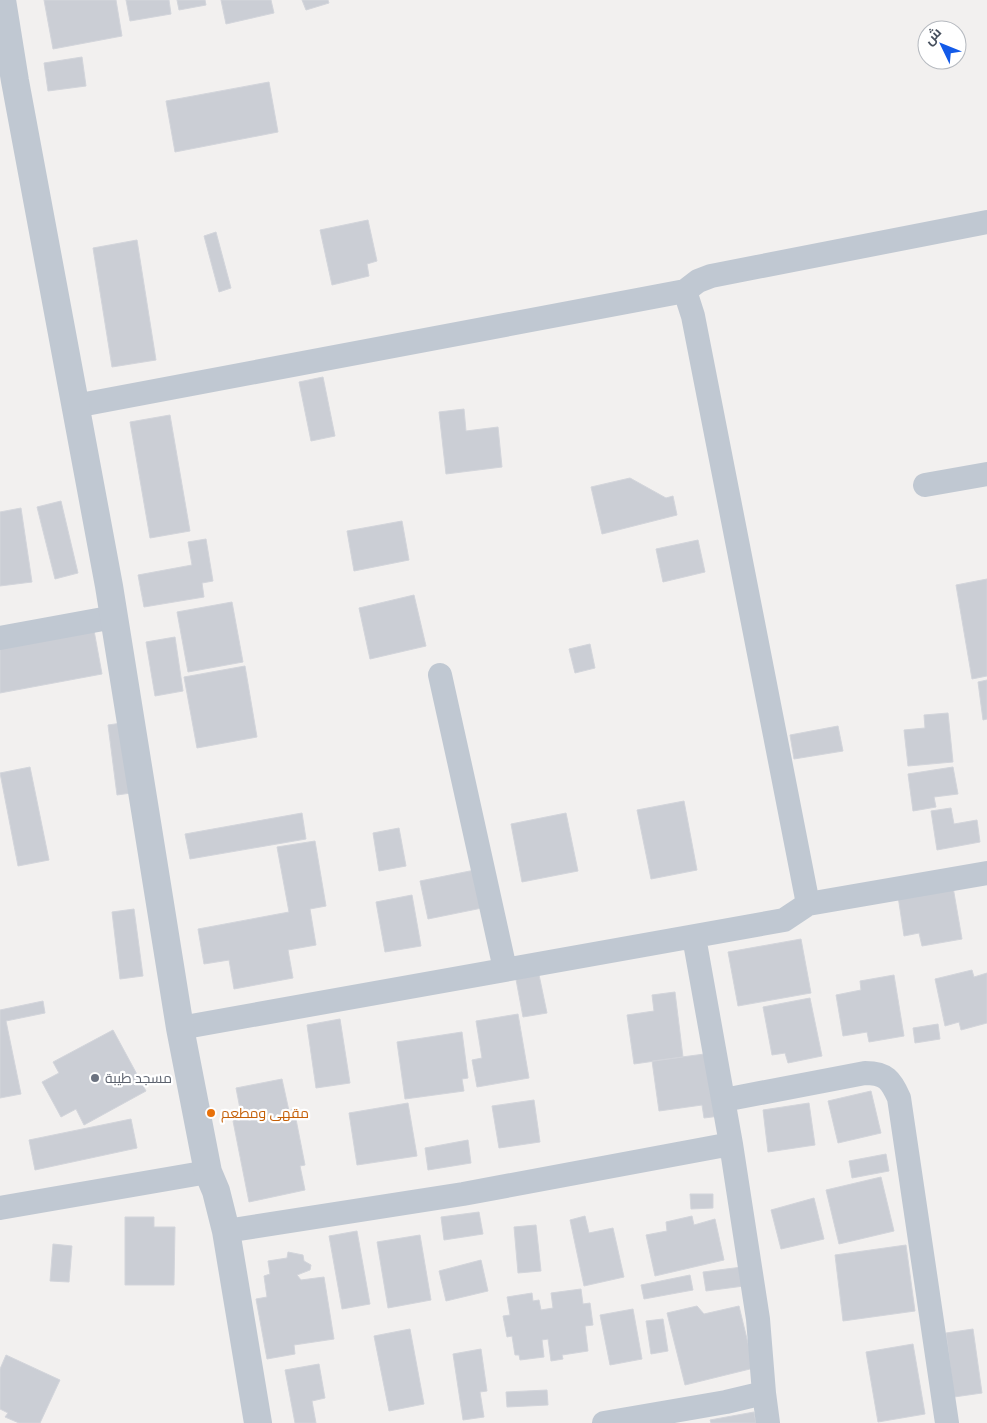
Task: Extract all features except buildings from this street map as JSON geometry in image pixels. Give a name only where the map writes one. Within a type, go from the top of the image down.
[{"type":"street","points":[[2,0],[8,82],[75,406],[114,617],[180,1028],[208,1172],[216,1191],[226,1231],[258,1423]]},
{"type":"street","points":[[75,406],[685,291],[698,281],[711,276],[987,222]]},
{"type":"street","points":[[685,291],[693,316],[808,904]]},
{"type":"street","points":[[925,485],[987,474]]},
{"type":"street","points":[[0,638],[114,617]]},
{"type":"street","points":[[440,674],[506,970]]},
{"type":"street","points":[[180,1028],[784,920],[808,904],[987,873]]},
{"type":"street","points":[[694,937],[724,1100],[758,1319],[768,1423]]},
{"type":"street","points":[[724,1100],[865,1073],[876,1073],[884,1076],[892,1083],[899,1098],[946,1423]]},
{"type":"street","points":[[226,1231],[463,1194],[731,1144]]},
{"type":"street","points":[[0,1208],[208,1172]]},
{"type":"street","points":[[604,1423],[764,1393]]},
{"type":"place","name":"مسجد طيبة","points":[[95,1078]]},
{"type":"place","name":"مقهى ومطعم","points":[[211,1113]]}]
